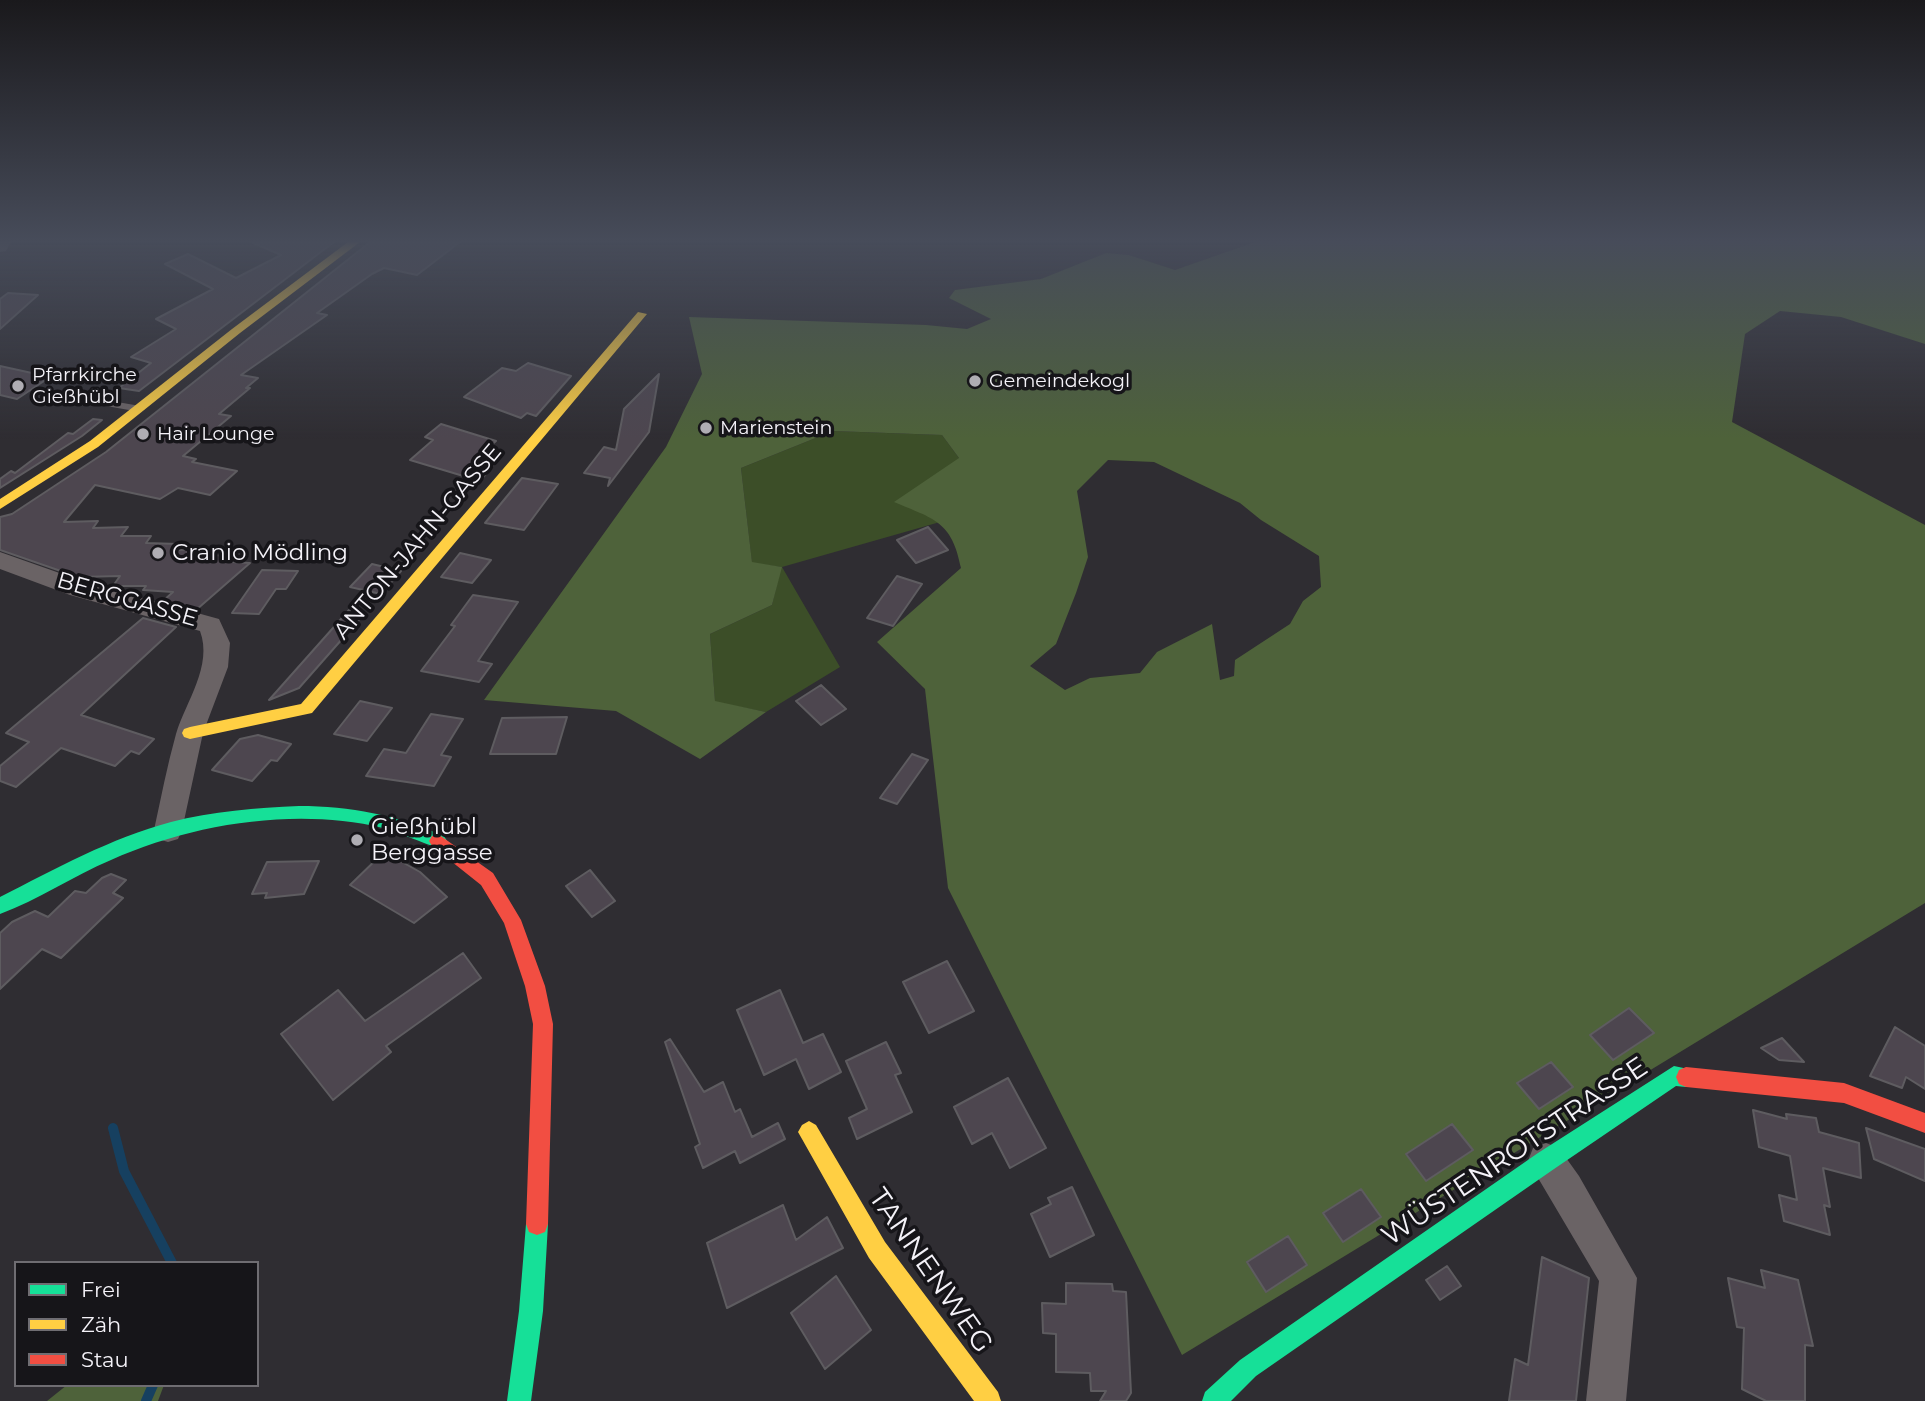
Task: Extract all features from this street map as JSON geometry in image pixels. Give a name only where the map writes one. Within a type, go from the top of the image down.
[{"type":"street","points":[[0,505],[94,444],[268,307]]},
{"type":"street","name":"ANTON-JAHN-GASSE","points":[[190,733],[306,709],[642,314]]},
{"type":"street","name":"BERGGASSE","points":[[0,560],[78,589],[210,625],[217,643],[215,667],[190,733],[168,830]]},
{"type":"street","points":[[0,906],[116,849],[168,830],[255,815],[300,812],[328,813],[407,826],[437,841],[486,879],[512,920],[535,986],[543,1024],[539,1188],[531,1311],[519,1401]]},
{"type":"street","name":"WÜSTENROTSTRASSE","points":[[1214,1401],[1248,1368],[1546,1161],[1674,1076],[1844,1093],[1925,1123]]},
{"type":"street","name":"TANNENWEG","points":[[809,1132],[877,1250],[989,1401]]},
{"type":"street","points":[[1546,1161],[1566,1189],[1618,1278],[1606,1401]]},
{"type":"lane","points":[[38,391],[140,409]]},
{"type":"green space","points":[[968,307],[1925,307],[1925,344],[1841,317],[1780,311],[1745,334],[1732,422],[1925,525],[1925,903],[1182,1355],[948,888],[925,689],[877,642],[961,568],[952,540],[939,524],[894,502],[959,458],[942,435],[833,431],[741,468],[752,562],[782,567],[772,605],[710,634],[715,701],[766,712],[700,759],[616,711],[484,700],[666,447],[702,374],[689,317],[926,325],[967,329],[991,319]],"holes":[[[1108,460],[1154,462],[1240,503],[1261,520],[1319,556],[1321,587],[1303,601],[1290,624],[1235,660],[1234,676],[1220,680],[1212,624],[1157,652],[1140,673],[1090,678],[1065,690],[1030,666],[1056,644],[1088,557],[1077,491]]]},
{"type":"green space","points":[[833,431],[942,435],[959,458],[940,522],[782,567],[840,667],[766,712],[715,702],[710,634],[772,605],[781,567],[752,563],[741,468]]},
{"type":"green space","points":[[64,1387],[163,1387],[158,1401],[47,1401]]},
{"type":"building","points":[[0,307],[24,307],[0,329]]},
{"type":"building","points":[[178,307],[248,307],[139,391],[119,388],[151,363],[131,357],[176,329],[156,319]]},
{"type":"building","points":[[288,307],[325,307],[317,313],[327,315],[241,375],[258,378],[219,414],[231,416],[183,456],[196,459],[192,462],[237,471],[210,495],[178,488],[160,499],[95,485],[64,522],[98,521],[93,528],[128,527],[121,536],[151,536],[146,543],[179,544],[174,550],[210,549],[206,555],[236,556],[232,562],[250,563],[196,610],[163,601],[173,592],[143,590],[146,586],[113,586],[120,576],[78,577],[0,550],[0,517],[12,514],[106,452]]},
{"type":"building","points":[[528,363],[571,376],[536,416],[527,413],[521,418],[464,397],[502,368],[516,371]]},
{"type":"building","name":"Pfarrkirche Gießhübl","points":[[0,366],[50,377],[17,399],[0,395]]},
{"type":"building","points":[[659,374],[649,432],[608,486],[610,478],[584,473],[604,447],[616,450],[624,409]]},
{"type":"building","points":[[93,419],[102,420],[82,436],[0,488],[0,479],[11,471],[15,473],[68,433],[73,434]]},
{"type":"building","points":[[441,424],[496,441],[482,453],[499,458],[480,481],[410,460],[433,440],[425,437]]},
{"type":"building","points":[[522,478],[558,484],[524,530],[485,523]]},
{"type":"building","points":[[928,527],[948,550],[916,563],[897,540]]},
{"type":"building","points":[[460,553],[491,560],[472,583],[441,577]]},
{"type":"building","points":[[372,564],[401,571],[381,594],[350,587]]},
{"type":"building","points":[[262,570],[298,571],[286,589],[276,589],[259,614],[232,613]]},
{"type":"building","points":[[897,576],[922,584],[893,626],[867,618]]},
{"type":"building","points":[[473,595],[518,602],[478,661],[492,664],[479,682],[421,671],[455,626],[451,625]]},
{"type":"building","points":[[349,610],[365,613],[299,688],[269,700]]},
{"type":"building","points":[[143,618],[176,627],[81,715],[154,739],[139,754],[131,751],[115,766],[61,748],[16,787],[0,781],[0,766],[29,742],[6,733]]},
{"type":"building","points":[[821,685],[846,709],[821,725],[796,701]]},
{"type":"building","points":[[360,701],[392,708],[367,741],[334,734]]},
{"type":"building","points":[[431,714],[463,719],[441,755],[451,757],[434,786],[366,776],[384,749],[406,753]]},
{"type":"building","points":[[567,717],[556,754],[490,754],[502,718]]},
{"type":"building","points":[[258,735],[291,744],[277,761],[271,760],[252,781],[212,770],[240,739]]},
{"type":"building","points":[[912,754],[928,760],[897,804],[880,798]]},
{"type":"building","points":[[384,852],[420,872],[447,897],[414,923],[350,885]]},
{"type":"building","points":[[319,861],[304,894],[265,898],[267,893],[252,894],[267,862]]},
{"type":"building","points":[[590,870],[615,901],[592,917],[566,886]]},
{"type":"building","points":[[111,874],[126,880],[113,893],[123,898],[61,958],[42,949],[0,989],[0,933],[12,922],[35,911],[48,917],[75,891],[86,893],[102,878]]},
{"type":"building","points":[[463,953],[481,978],[386,1046],[391,1052],[333,1100],[281,1034],[338,990],[365,1021]]},
{"type":"building","points":[[947,961],[974,1011],[929,1033],[903,982]]},
{"type":"building","points":[[780,990],[803,1043],[823,1034],[841,1072],[809,1089],[796,1059],[764,1075],[737,1010]]},
{"type":"building","points":[[1629,1008],[1654,1033],[1613,1060],[1590,1035]]},
{"type":"building","points":[[1895,1027],[1925,1046],[1925,1089],[1906,1077],[1902,1088],[1870,1076]]},
{"type":"building","points":[[1782,1038],[1804,1062],[1779,1060],[1761,1048]]},
{"type":"building","points":[[670,1039],[704,1092],[723,1082],[735,1112],[740,1109],[752,1137],[778,1123],[785,1139],[740,1163],[735,1151],[703,1168],[695,1147],[700,1144],[665,1042]]},
{"type":"building","points":[[886,1042],[901,1073],[895,1075],[912,1112],[857,1139],[849,1118],[867,1109],[846,1061]]},
{"type":"building","points":[[1551,1062],[1573,1087],[1539,1109],[1517,1083]]},
{"type":"building","points":[[1008,1078],[1046,1148],[1010,1168],[992,1133],[972,1144],[954,1107]]},
{"type":"building","points":[[1753,1110],[1787,1119],[1786,1114],[1816,1118],[1819,1132],[1859,1143],[1861,1178],[1823,1168],[1830,1207],[1824,1205],[1830,1235],[1784,1221],[1779,1195],[1797,1200],[1790,1156],[1759,1147]]},
{"type":"building","points":[[1452,1124],[1473,1150],[1426,1181],[1406,1154]]},
{"type":"building","points":[[1866,1128],[1925,1149],[1925,1181],[1874,1159]]},
{"type":"building","points":[[1072,1187],[1094,1235],[1050,1257],[1031,1214],[1051,1204],[1048,1198]]},
{"type":"building","points":[[1361,1189],[1381,1217],[1343,1242],[1323,1213]]},
{"type":"building","points":[[783,1205],[796,1240],[827,1217],[843,1248],[727,1308],[707,1243]]},
{"type":"building","points":[[1288,1236],[1307,1265],[1266,1292],[1247,1262]]},
{"type":"building","points":[[1542,1257],[1589,1278],[1576,1401],[1509,1401],[1515,1359],[1528,1365]]},
{"type":"building","points":[[1447,1266],[1461,1286],[1440,1300],[1426,1280]]},
{"type":"building","points":[[1761,1270],[1798,1280],[1813,1346],[1805,1345],[1805,1401],[1766,1401],[1742,1389],[1744,1328],[1737,1327],[1728,1278],[1765,1288]]},
{"type":"building","points":[[836,1276],[871,1330],[825,1369],[791,1313]]},
{"type":"building","points":[[1066,1283],[1112,1284],[1113,1291],[1126,1292],[1131,1393],[1126,1401],[1100,1401],[1106,1391],[1091,1391],[1090,1373],[1056,1372],[1056,1334],[1043,1333],[1042,1303],[1066,1304]]},
{"type":"waterway","points":[[113,1128],[124,1171],[171,1261]]},
{"type":"waterway","points":[[146,1401],[152,1387]]},
{"type":"traffic: fast","points":[[0,906],[144,838],[177,828],[241,818],[299,813],[356,816],[412,829],[438,841]]},
{"type":"traffic: fast","points":[[1214,1401],[1248,1368],[1546,1161],[1674,1076],[1686,1077]]},
{"type":"traffic: fast","points":[[519,1401],[531,1311],[537,1224]]},
{"type":"traffic: slow","points":[[0,505],[94,444],[268,307]]},
{"type":"traffic: slow","points":[[190,733],[306,709],[642,314]]},
{"type":"traffic: slow","points":[[809,1132],[877,1250],[989,1401]]},
{"type":"traffic: jam","points":[[438,841],[487,879],[512,920],[535,986],[543,1024],[537,1224]]},
{"type":"traffic: jam","points":[[1686,1077],[1844,1093],[1925,1123]]},
{"type":"place","name":"Gemeindekogl","points":[[975,381]]},
{"type":"place","name":"Pfarrkirche Gießhübl","points":[[18,386]]},
{"type":"place","name":"Marienstein","points":[[706,428]]},
{"type":"place","name":"Hair Lounge","points":[[143,434]]},
{"type":"place","name":"Cranio Mödling","points":[[158,553]]},
{"type":"place","name":"Gießhübl Berggasse","points":[[357,840]]}]
